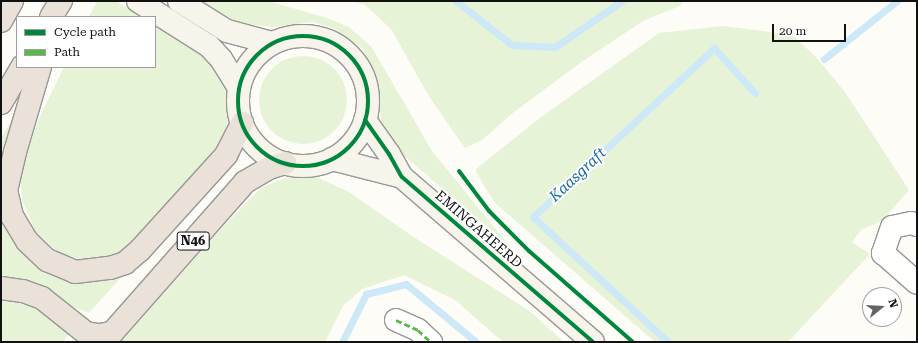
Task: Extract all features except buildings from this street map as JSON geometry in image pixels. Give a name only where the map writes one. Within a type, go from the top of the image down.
[{"type":"highway","points":[[1,9],[8,1]]},
{"type":"highway","points":[[1,21],[12,1]]},
{"type":"highway","points":[[1,104],[21,68]]},
{"type":"highway","name":"N46","points":[[40,68],[15,152],[6,190],[12,216],[27,241],[47,260],[75,272],[110,268],[125,264],[140,250],[226,155],[242,123]]},
{"type":"highway","name":"N46","points":[[1,288],[23,291],[42,298],[86,333],[99,335],[112,333],[245,182],[269,168],[285,163]]},
{"type":"street","points":[[138,1],[209,46],[221,59],[240,88]]},
{"type":"street","points":[[179,1],[227,31],[272,43]]},
{"type":"street","points":[[297,36],[323,38],[346,51],[355,61],[366,84],[368,98],[365,120],[358,136],[350,146],[332,159],[309,165],[285,163],[266,154],[256,146],[242,123],[238,97],[244,72],[252,60],[272,43],[297,36]]},
{"type":"street","name":"EMINGAHEERD","points":[[365,120],[389,154],[402,177],[593,342]]},
{"type":"street","name":"EMINGAHEERD","points":[[332,159],[402,177]]},
{"type":"street","points":[[917,225],[911,223],[892,228],[883,254],[917,283]]},
{"type":"street","points":[[396,320],[418,330],[431,342]]},
{"type":"green space","points":[[97,1],[116,1],[140,16],[90,16]]},
{"type":"green space","points":[[200,1],[268,1],[327,18],[349,27],[371,46],[432,151],[512,249],[402,154],[381,120],[378,83],[363,49],[335,29],[313,22],[273,27],[239,23]]},
{"type":"green space","points":[[352,1],[683,1],[680,6],[643,21],[583,61],[514,112],[482,140],[465,148],[430,98],[391,29],[365,5]]},
{"type":"green space","points":[[156,23],[199,49],[219,69],[225,85],[228,102],[228,118],[225,133],[219,147],[140,237],[116,255],[88,261],[59,253],[36,232],[22,200],[20,171],[40,116],[64,68],[156,68]]},
{"type":"green space","points":[[723,26],[792,35],[815,56],[845,92],[909,190],[882,221],[862,229],[852,242],[870,254],[788,342],[655,342],[494,202],[475,170],[537,120],[659,33]]},
{"type":"green space","points":[[303,56],[320,59],[328,63],[340,75],[344,83],[347,100],[344,117],[340,125],[328,137],[320,141],[303,144],[286,141],[278,137],[266,125],[262,117],[259,100],[262,83],[266,75],[278,63],[286,59]]},
{"type":"green space","points":[[20,105],[1,167],[1,139]]},
{"type":"green space","points":[[313,175],[349,192],[412,236],[531,312],[564,342],[503,342],[455,300],[404,275],[362,289],[343,306],[325,342],[121,342],[219,231],[261,188],[284,178]]},
{"type":"green space","points":[[1,216],[44,268],[124,274],[89,313],[73,307],[32,282],[1,275]]},
{"type":"green space","points":[[5,299],[40,309],[70,333],[63,342],[1,342],[1,300]]},
{"type":"waterway","points":[[456,1],[512,45],[555,47],[622,1]]},
{"type":"waterway","name":"Kaasgraft","points":[[824,59],[897,1]]},
{"type":"waterway","name":"Kaasgraft","points":[[668,342],[533,217],[714,48],[755,93]]},
{"type":"waterway","name":"Kaasgraft","points":[[342,342],[366,294],[406,284],[476,342]]},
{"type":"marked path","points":[[396,320],[418,330],[431,342]]},
{"type":"cycle path","points":[[309,36],[328,41],[349,55],[363,76],[367,88],[368,101],[367,114],[363,126],[349,147],[328,161],[316,165],[297,166],[278,161],[257,147],[243,126],[239,114],[238,95],[243,76],[257,55],[278,41],[290,37],[309,36]]},
{"type":"cycle path","points":[[365,120],[389,154],[402,177],[593,342]]},
{"type":"cycle path","points":[[459,171],[489,211],[529,251],[633,342]]}]
